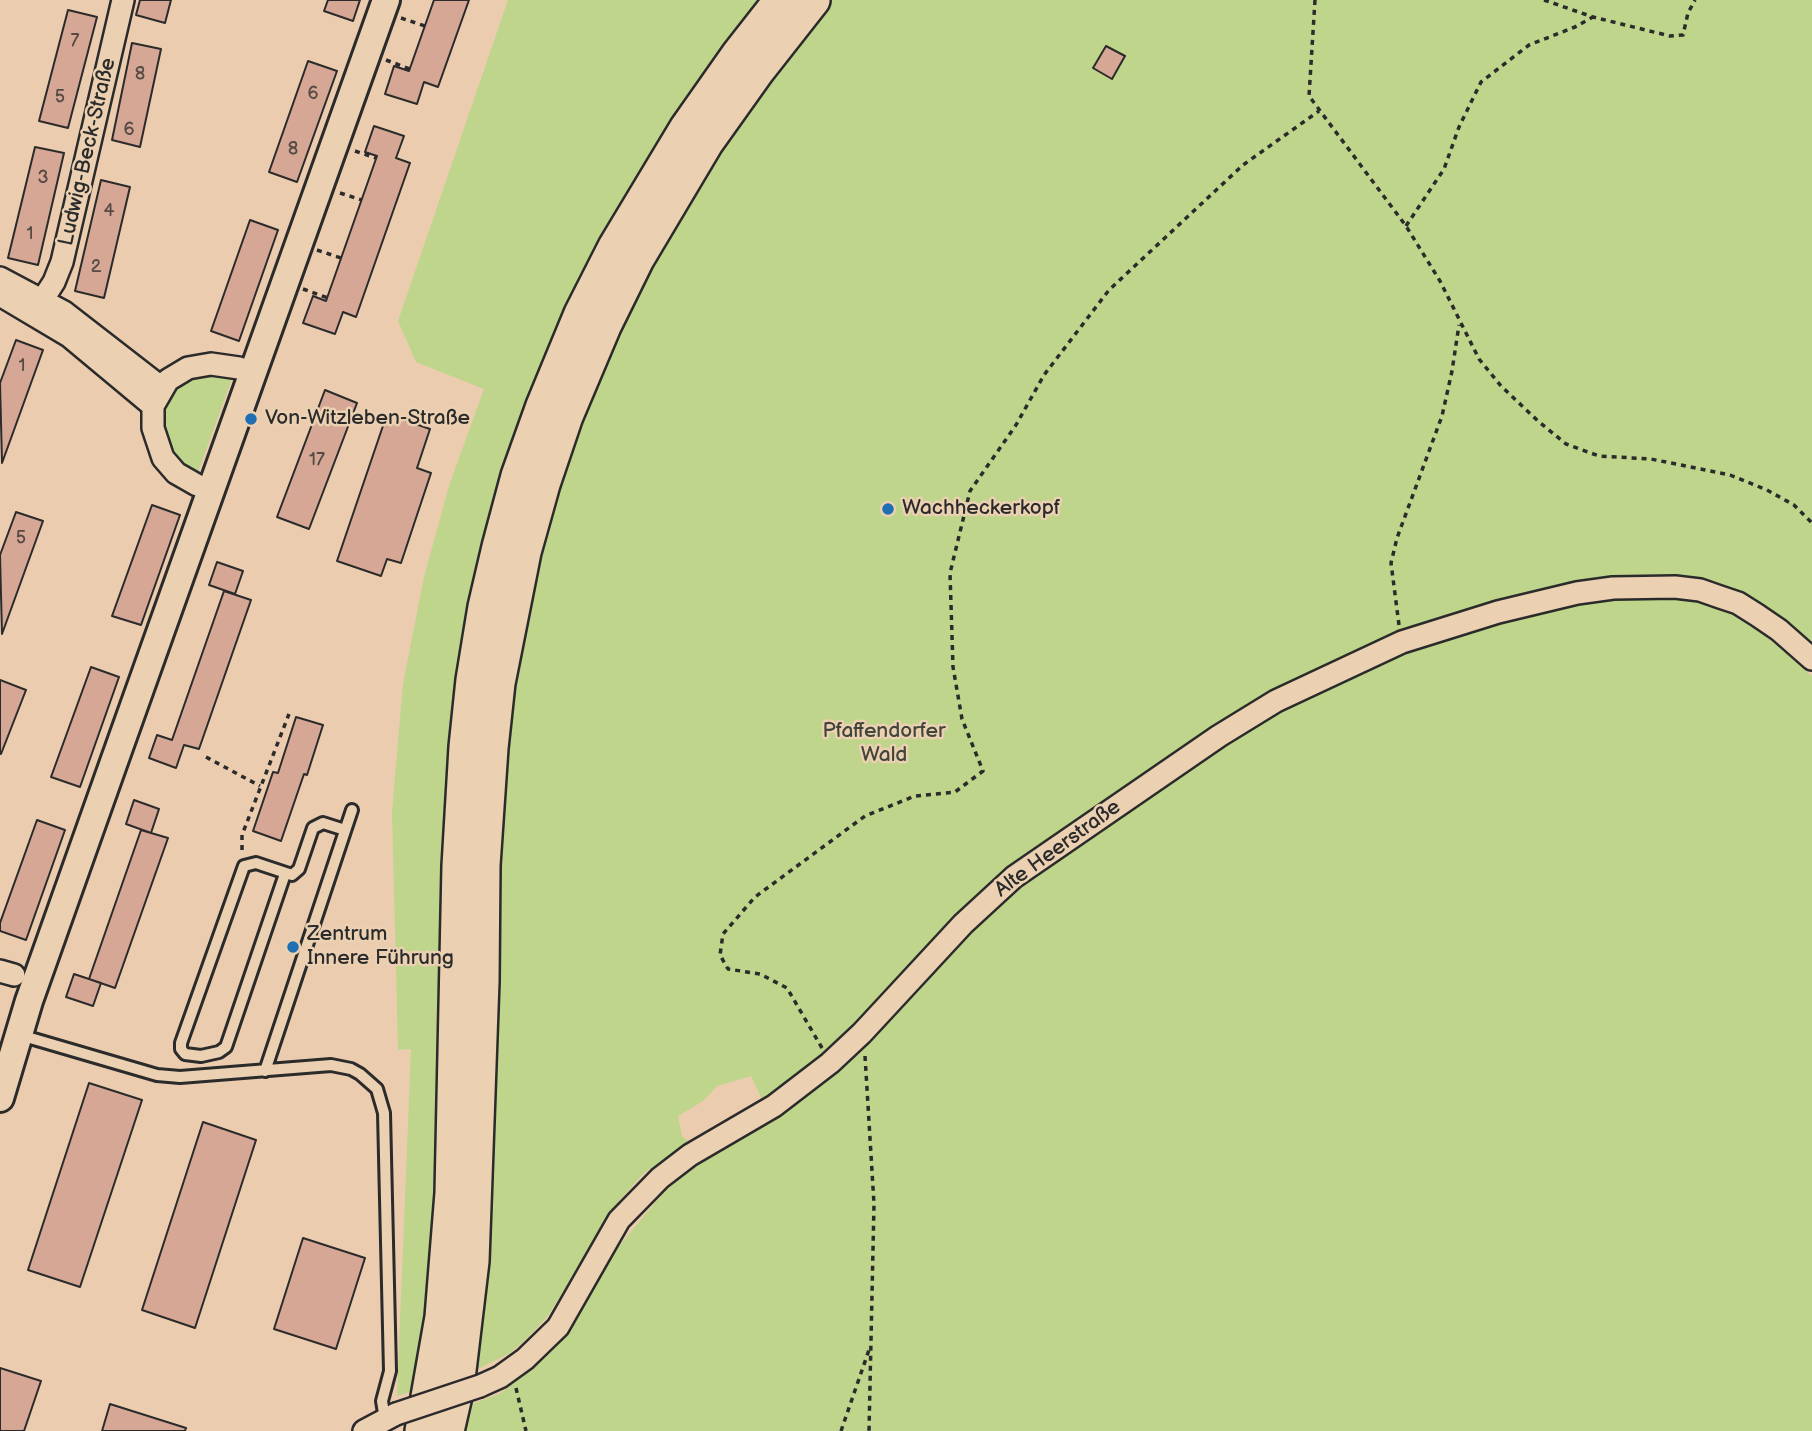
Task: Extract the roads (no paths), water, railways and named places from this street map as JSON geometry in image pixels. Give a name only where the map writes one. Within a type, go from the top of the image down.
[{"type":"highway","points":[[401,1421],[442,1317],[452,1194],[458,866],[466,747],[485,607],[499,547],[518,476],[543,406],[581,314],[615,247],[686,129],[781,0]]},
{"type":"highway","points":[[447,1431],[458,1374],[472,1261],[481,1021],[483,865],[491,748],[498,684],[524,552],[566,416],[604,326],[637,259],[706,143],[813,0]]},
{"type":"street","name":"Ludwig-Beck-Straße","points":[[39,306],[54,282],[62,261],[123,0]]},
{"type":"street","points":[[0,1098],[19,1034],[115,759],[391,8]]},
{"type":"street","points":[[0,278],[39,306],[98,337],[158,397]]},
{"type":"street","points":[[0,295],[39,306]]},
{"type":"street","points":[[197,485],[176,473],[163,458],[153,428],[158,397],[177,373],[199,365],[221,364],[239,368]]},
{"type":"street","name":"Alte Heerstraße","points":[[364,1431],[401,1421],[480,1386],[511,1369],[538,1349],[558,1327],[612,1230],[645,1191],[673,1166],[774,1106],[830,1063],[862,1033],[982,906],[1014,877],[1249,717],[1286,696],[1402,642],[1498,612],[1577,593],[1613,588],[1675,587],[1700,590],[1738,603],[1779,630],[1812,659]]},
{"type":"lane","points":[[265,1071],[352,810]]},
{"type":"lane","points":[[285,874],[226,1047],[219,1052],[201,1056],[185,1054],[181,1043],[241,870],[247,864],[256,863],[292,874],[299,869],[316,825],[323,824],[345,830]]},
{"type":"lane","points":[[19,1034],[157,1075],[180,1077],[338,1065],[366,1078],[377,1089],[382,1100],[390,1371],[382,1401],[401,1421]]},
{"type":"place","name":"Von-Witzleben-Straße","points":[[251,419]]},
{"type":"place","name":"Wachheckerkopf","points":[[888,509]]},
{"type":"place","name":"Zentrum Innere Führung","points":[[293,947]]},
{"type":"park label","name":"Pfaffendorfer Wald","points":[[884,744]]}]
